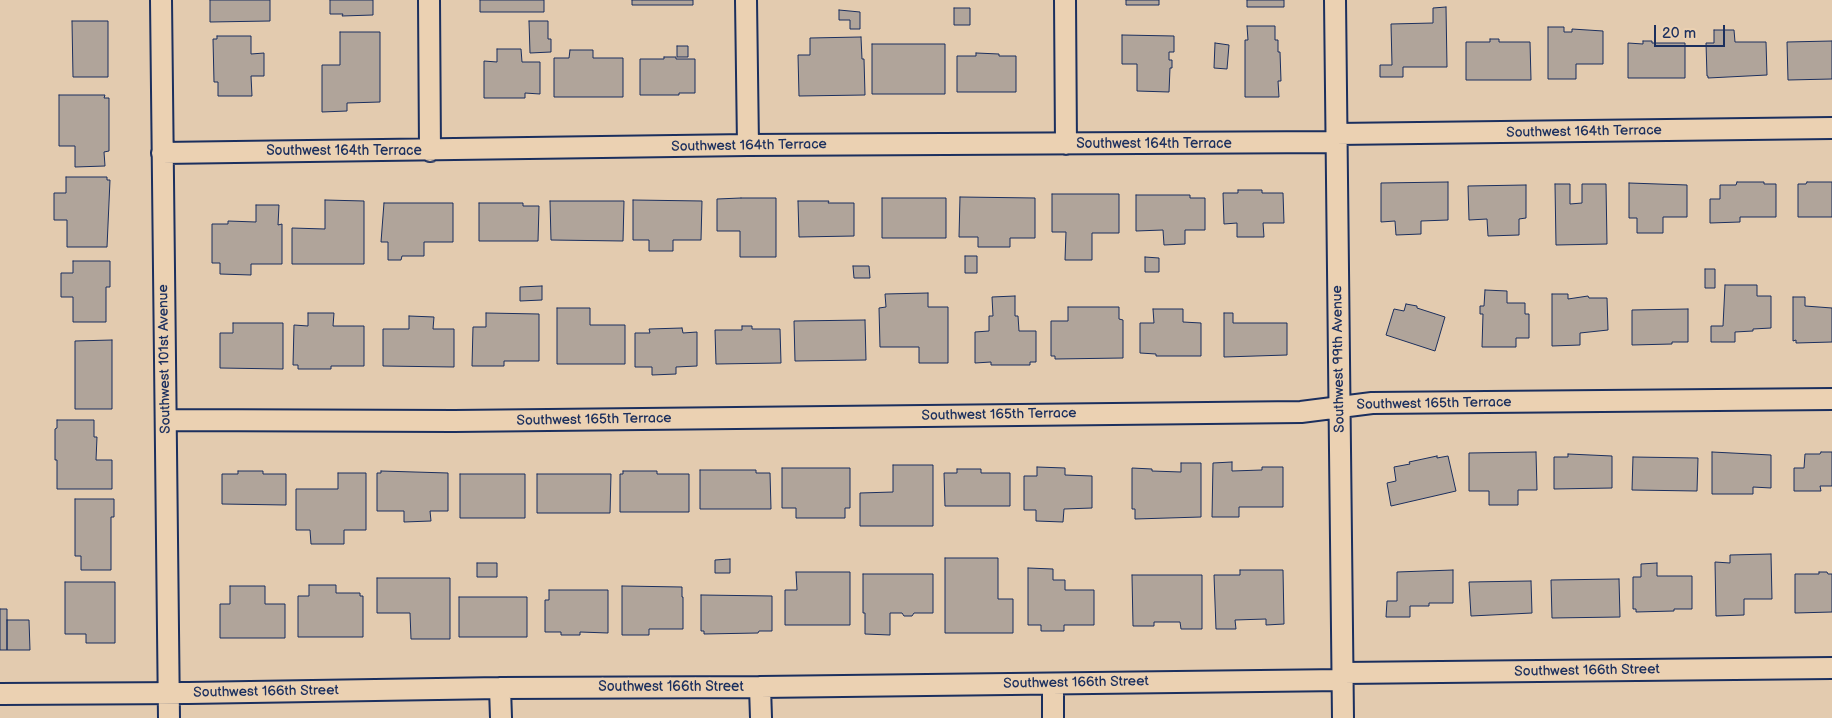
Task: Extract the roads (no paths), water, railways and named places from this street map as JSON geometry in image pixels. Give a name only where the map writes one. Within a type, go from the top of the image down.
[{"type":"street","name":"Southwest 101st Avenue","points":[[161,0],[169,718]]},
{"type":"street","points":[[429,0],[430,151]]},
{"type":"street","points":[[746,0],[748,146]]},
{"type":"street","points":[[1065,0],[1066,144]]},
{"type":"street","name":"Southwest 99th Avenue","points":[[1335,0],[1343,718]]},
{"type":"street","name":"Southwest 164th Terrace","points":[[162,153],[1066,144],[1832,128]]},
{"type":"street","name":"Southwest 165th Terrace","points":[[166,420],[454,421],[1301,412],[1372,403],[1832,399]]},
{"type":"street","name":"Southwest 166th Street","points":[[0,694],[169,694],[500,688],[1053,684],[1343,676],[1832,668]]},
{"type":"street","points":[[1053,684],[1053,718]]},
{"type":"street","points":[[760,687],[761,718]]},
{"type":"street","points":[[500,688],[501,718]]}]
